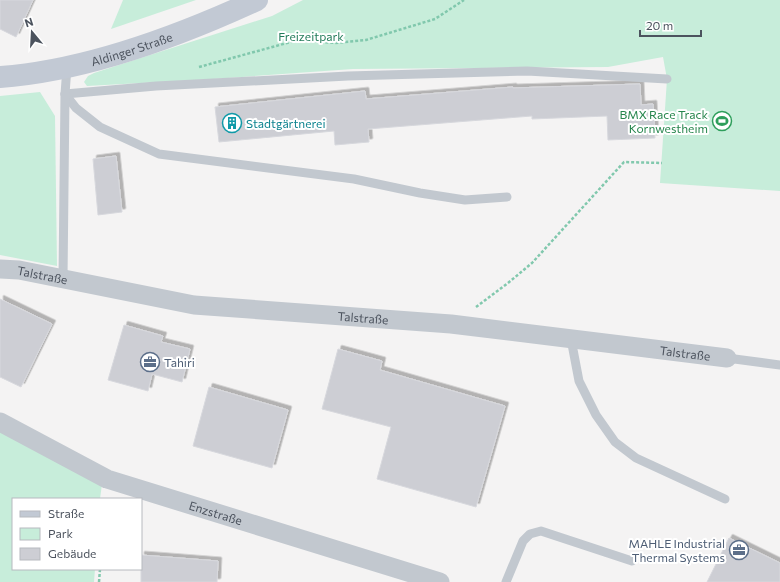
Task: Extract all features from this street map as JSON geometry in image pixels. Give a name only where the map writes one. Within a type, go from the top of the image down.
[{"type":"main road","name":"Aldinger Straße","points":[[0,77],[67,68],[171,36],[257,0]]},
{"type":"street","name":"Talstraße","points":[[0,269],[19,270],[194,305],[450,324],[727,358]]},
{"type":"street","name":"Enzstraße","points":[[0,422],[107,479],[440,582]]},
{"type":"lane","points":[[63,279],[65,94],[67,68]]},
{"type":"lane","points":[[65,94],[156,86],[348,76],[527,71],[667,79]]},
{"type":"lane","points":[[65,94],[76,108],[100,127],[159,154],[354,179],[420,193],[465,200],[507,197]]},
{"type":"lane","points":[[571,339],[579,381],[596,415],[615,442],[636,458],[725,499]]},
{"type":"lane","points":[[727,358],[780,364]]},
{"type":"lane","points":[[506,582],[523,541],[530,534],[541,531],[632,561]]},
{"type":"path","points":[[198,68],[298,40],[335,43],[366,40],[435,19],[464,0]]},
{"type":"path","points":[[450,324],[508,283],[532,262],[624,162],[662,163]]},
{"type":"path","points":[[99,582],[100,570]]},
{"type":"green space","points":[[123,0],[196,0],[111,29]]},
{"type":"green space","name":"Freizeitpark","points":[[303,0],[780,0],[780,191],[660,183],[667,79],[663,57],[608,67],[353,69],[87,86],[84,82],[88,76],[94,73],[272,16]]},
{"type":"green space","points":[[40,92],[55,116],[57,266],[0,255],[0,96]]},
{"type":"green space","points":[[0,431],[102,484],[100,498],[12,498],[12,570],[95,570],[94,582],[0,582]]},
{"type":"building","points":[[0,0],[33,0],[16,37],[0,29]]},
{"type":"building","points":[[640,84],[641,105],[653,104],[655,138],[608,140],[607,116],[532,119],[532,116],[368,129],[369,142],[335,145],[334,131],[219,142],[215,107],[365,91],[366,99],[513,87]]},
{"type":"building","points":[[116,156],[122,212],[98,215],[93,159]]},
{"type":"building","points":[[0,299],[52,324],[21,387],[0,377]]},
{"type":"building","name":"Tahiri","points":[[124,325],[163,336],[161,342],[190,349],[182,382],[152,374],[148,391],[108,380]]},
{"type":"building","points":[[338,349],[382,361],[380,370],[505,406],[476,507],[377,479],[391,427],[322,409]]},
{"type":"building","points":[[209,387],[288,410],[272,468],[193,446]]},
{"type":"building","name":"MAHLE Industrial Thermal Systems","points":[[729,538],[780,563],[780,582],[707,582]]},
{"type":"building","points":[[142,555],[218,561],[217,582],[141,582]]},
{"type":"place","name":"BMX Race Track Kornwestheim","points":[[722,121]]},
{"type":"place","name":"Stadtgärtnerei","points":[[232,123]]},
{"type":"place","name":"Tahiri","points":[[150,362]]},
{"type":"place","name":"MAHLE Industrial Thermal Systems","points":[[739,550]]}]
